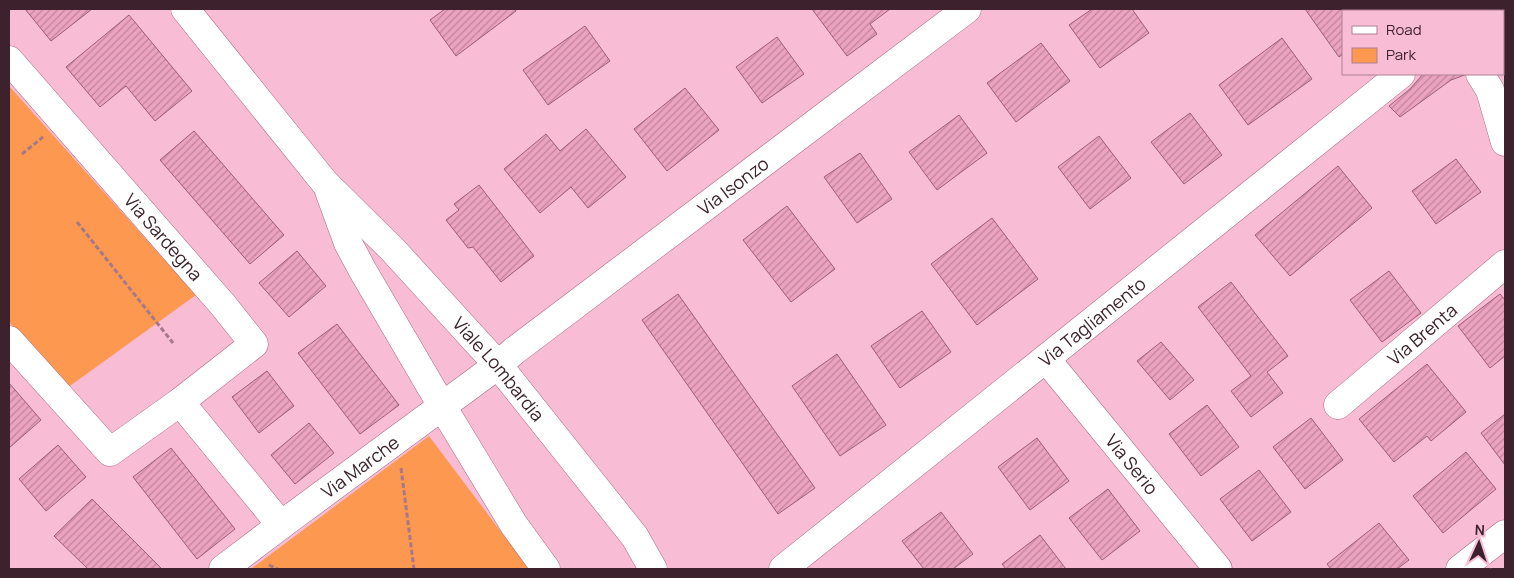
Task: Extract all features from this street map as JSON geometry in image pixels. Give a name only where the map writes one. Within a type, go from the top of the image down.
[{"type":"street","name":"Viale Lombardia","points":[[185,9],[326,183],[393,250],[498,364],[636,537],[654,569]]},
{"type":"street","name":"Via Isonzo","points":[[498,364],[967,9]]},
{"type":"street","name":"Via Sardegna","points":[[9,60],[223,305],[254,344],[180,402],[110,452],[9,340]]},
{"type":"street","name":"Via Tagliamento","points":[[782,569],[1400,75]]},
{"type":"street","points":[[1481,75],[1490,90],[1505,142]]},
{"type":"street","name":"Viale Lombardia","points":[[326,183],[348,243],[442,406],[514,525],[546,569]]},
{"type":"street","name":"Via Brenta","points":[[1338,405],[1505,264]]},
{"type":"street","name":"Via Serio","points":[[1046,359],[1218,569]]},
{"type":"street","name":"Via Marche","points":[[223,569],[498,364]]},
{"type":"street","points":[[180,402],[281,525]]},
{"type":"street","points":[[1460,569],[1505,534]]},
{"type":"path","points":[[77,222],[173,344]]},
{"type":"path","points":[[401,466],[414,569]]},
{"type":"green space","points":[[9,86],[196,295],[67,388],[9,322]]},
{"type":"green space","points":[[429,436],[529,569],[251,569]]},
{"type":"building","points":[[25,9],[92,9],[51,41]]},
{"type":"building","points":[[445,9],[515,9],[516,11],[456,56],[430,20]]},
{"type":"building","points":[[812,9],[890,9],[870,24],[877,34],[847,56]]},
{"type":"building","points":[[1092,9],[1132,9],[1149,33],[1100,68],[1069,25]]},
{"type":"building","points":[[1305,9],[1365,10],[1342,10],[1342,55],[1339,57]]},
{"type":"building","points":[[129,15],[192,91],[155,121],[126,86],[100,107],[66,67]]},
{"type":"building","points":[[585,26],[610,61],[548,105],[523,70]]},
{"type":"building","points":[[777,37],[804,74],[762,103],[736,67]]},
{"type":"building","points":[[1282,38],[1312,79],[1248,125],[1219,85]]},
{"type":"building","points":[[1041,43],[1070,81],[1016,122],[987,83]]},
{"type":"building","points":[[1422,75],[1464,75],[1451,80],[1400,117],[1389,106],[1410,89]]},
{"type":"building","points":[[685,88],[719,130],[667,171],[634,129]]},
{"type":"building","points":[[1190,113],[1222,155],[1184,184],[1151,142]]},
{"type":"building","points":[[959,115],[987,153],[937,190],[909,152]]},
{"type":"building","points":[[586,129],[626,177],[588,208],[571,187],[540,213],[504,169],[546,134],[560,151]]},
{"type":"building","points":[[194,131],[284,235],[250,264],[160,160]]},
{"type":"building","points":[[1099,136],[1131,178],[1090,209],[1058,167]]},
{"type":"building","points":[[860,153],[892,199],[857,223],[824,177]]},
{"type":"building","points":[[1456,159],[1481,192],[1436,224],[1412,191]]},
{"type":"building","points":[[1338,166],[1372,208],[1290,276],[1255,235]]},
{"type":"building","points":[[479,185],[534,256],[501,282],[473,247],[468,248],[446,220],[459,210],[454,204]]},
{"type":"building","points":[[787,206],[835,269],[791,302],[743,240]]},
{"type":"building","points":[[992,218],[1038,279],[977,325],[931,264]]},
{"type":"building","points":[[297,251],[326,286],[289,317],[259,283]]},
{"type":"building","points":[[1389,271],[1421,313],[1382,342],[1350,300]]},
{"type":"building","points":[[1231,282],[1288,356],[1267,372],[1283,393],[1251,417],[1231,391],[1251,376],[1198,307]]},
{"type":"building","points":[[678,294],[815,488],[778,514],[642,320]]},
{"type":"building","points":[[1500,294],[1505,300],[1505,356],[1490,368],[1458,326]]},
{"type":"building","points":[[922,311],[951,352],[900,388],[871,346]]},
{"type":"building","points":[[337,324],[399,405],[360,434],[298,353]]},
{"type":"building","points":[[1161,342],[1194,380],[1170,400],[1137,361]]},
{"type":"building","points":[[837,354],[886,425],[840,456],[792,386]]},
{"type":"building","points":[[1427,364],[1466,412],[1431,441],[1427,436],[1394,462],[1359,419]]},
{"type":"building","points":[[267,371],[294,406],[259,433],[232,397]]},
{"type":"building","points":[[9,383],[41,420],[9,448]]},
{"type":"building","points":[[1207,405],[1239,447],[1201,476],[1169,434]]},
{"type":"building","points":[[1505,414],[1505,465],[1481,433]]},
{"type":"building","points":[[1311,418],[1343,460],[1305,489],[1273,447]]},
{"type":"building","points":[[309,423],[334,453],[295,484],[271,455]]},
{"type":"building","points":[[1037,438],[1069,481],[1030,510],[998,467]]},
{"type":"building","points":[[58,445],[86,477],[46,511],[19,479]]},
{"type":"building","points":[[171,448],[235,529],[197,559],[133,477]]},
{"type":"building","points":[[1466,452],[1496,489],[1443,533],[1413,496]]},
{"type":"building","points":[[1259,470],[1291,512],[1252,541],[1220,499]]},
{"type":"building","points":[[1108,489],[1140,531],[1102,560],[1069,518]]},
{"type":"building","points":[[92,499],[162,569],[88,569],[54,536]]},
{"type":"building","points":[[941,512],[973,554],[953,569],[924,569],[902,541]]},
{"type":"building","points":[[1379,523],[1409,560],[1397,569],[1331,569],[1327,564]]},
{"type":"building","points":[[1040,535],[1066,569],[1006,569],[1002,564]]}]
